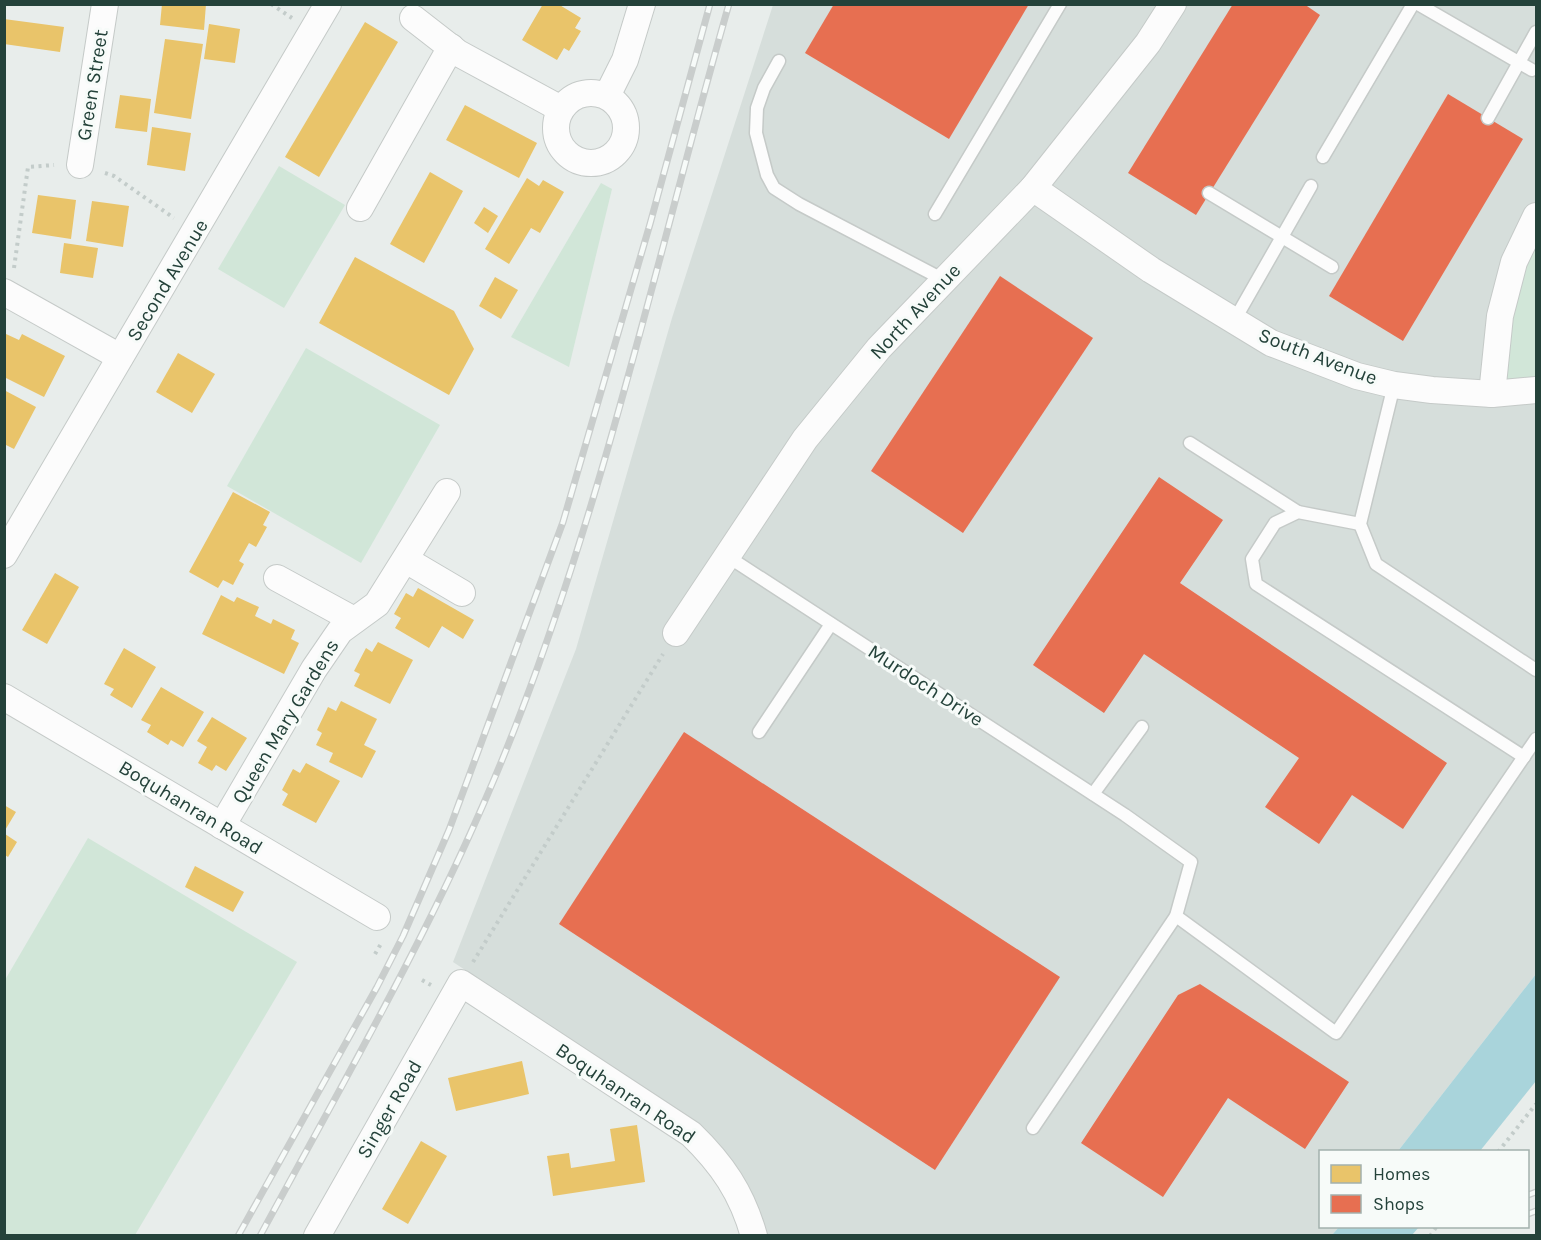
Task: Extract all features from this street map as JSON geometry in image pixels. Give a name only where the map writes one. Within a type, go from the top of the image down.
[{"type":"street","name":"Green Street","points":[[80,165],[105,4]]},
{"type":"street","name":"Second Avenue","points":[[4,555],[328,4]]},
{"type":"street","points":[[607,96],[625,60],[642,4]]},
{"type":"street","name":"North Avenue","points":[[676,633],[805,439],[879,348],[1033,188],[1149,43],[1173,4]]},
{"type":"street","points":[[413,18],[451,47],[561,110]]},
{"type":"street","points":[[360,207],[451,47]]},
{"type":"street","points":[[585,93],[607,96],[621,110],[625,134],[615,152],[598,162],[584,162],[568,154],[560,143],[556,124],[561,110],[570,100],[585,93]]},
{"type":"street","name":"South Avenue","points":[[1033,188],[1151,270],[1271,343],[1357,376],[1394,384],[1432,390],[1492,394],[1536,390]]},
{"type":"street","points":[[1492,394],[1500,316],[1511,273],[1536,216]]},
{"type":"street","points":[[7,294],[120,357]]},
{"type":"street","name":"Queen Mary Gardens","points":[[222,826],[314,669],[340,631],[377,604],[447,492]]},
{"type":"street","points":[[406,560],[462,593]]},
{"type":"street","name":"Queen Mary Gardens","points":[[277,578],[354,620]]},
{"type":"street","name":"Boquhanran Road","points":[[4,697],[377,917]]},
{"type":"street","name":"Boquhanran Road","points":[[461,983],[691,1134],[714,1156],[734,1183],[747,1212],[754,1236]]},
{"type":"street","name":"Singer Road","points":[[317,1236],[461,983]]},
{"type":"lane","points":[[934,214],[1060,4]]},
{"type":"lane","points":[[1323,157],[1413,4]]},
{"type":"lane","points":[[1418,4],[1532,70]]},
{"type":"lane","points":[[1488,118],[1536,32]]},
{"type":"lane","points":[[779,61],[764,88],[757,108],[756,124],[762,159],[774,188],[799,204],[944,280]]},
{"type":"lane","points":[[1234,321],[1311,186]]},
{"type":"lane","points":[[1209,193],[1332,267]]},
{"type":"lane","points":[[1394,384],[1360,525],[1376,564],[1536,670]]},
{"type":"lane","points":[[1190,443],[1298,512],[1360,525]]},
{"type":"lane","points":[[1298,512],[1275,523],[1252,559],[1256,584],[1524,758]]},
{"type":"lane","name":"Murdoch Drive","points":[[727,556],[1125,815],[1191,862],[1176,916]]},
{"type":"lane","points":[[759,732],[831,624]]},
{"type":"lane","points":[[1093,794],[1142,727]]},
{"type":"lane","points":[[1033,1128],[1176,916],[1336,1033],[1536,739]]},
{"type":"path","points":[[7,294],[28,167],[80,165],[114,176],[195,233]]},
{"type":"path","points":[[461,983],[676,633]]},
{"type":"path","points":[[1500,1150],[1536,1104]]},
{"type":"shaded area","points":[[773,5],[1536,5],[1536,974],[1399,1150],[1319,1150],[1319,1228],[1338,1228],[1332,1235],[763,1235],[733,1164],[711,1136],[678,1110],[453,962],[576,649],[672,318]]},
{"type":"green space","points":[[279,166],[345,205],[284,308],[218,269]]},
{"type":"green space","points":[[601,183],[612,189],[569,367],[511,337]]},
{"type":"green space","points":[[1536,216],[1536,384],[1492,394]]},
{"type":"green space","points":[[306,348],[440,425],[361,563],[227,486]]},
{"type":"green space","points":[[88,838],[297,962],[135,1235],[5,1235],[5,980]]},
{"type":"water","points":[[1536,974],[1536,1081],[1481,1150],[1399,1150]]},
{"type":"water","points":[[1338,1228],[1418,1228],[1412,1235],[1332,1235]]},
{"type":"building: Homes","points":[[162,4],[206,4],[204,30],[160,25]]},
{"type":"building: Homes","points":[[543,4],[558,4],[581,18],[575,28],[581,31],[569,51],[564,48],[557,60],[522,40]]},
{"type":"building: Homes","points":[[4,19],[64,27],[60,52],[4,44]]},
{"type":"building: Homes","points":[[365,22],[398,42],[319,177],[285,157]]},
{"type":"building: Homes","points":[[209,24],[240,29],[235,63],[204,59]]},
{"type":"building: Homes","points":[[165,39],[203,44],[191,119],[154,113]]},
{"type":"building: Homes","points":[[120,95],[151,99],[147,132],[115,128]]},
{"type":"building: Homes","points":[[465,105],[537,143],[519,178],[446,140]]},
{"type":"building: Homes","points":[[152,127],[191,133],[185,171],[147,165]]},
{"type":"building: Homes","points":[[430,172],[463,191],[424,263],[390,244]]},
{"type":"building: Homes","points":[[527,178],[539,186],[543,180],[564,192],[540,233],[531,228],[509,264],[485,249]]},
{"type":"building: Homes","points":[[38,195],[76,200],[71,239],[32,233]]},
{"type":"building: Homes","points":[[92,201],[129,206],[123,247],[86,241]]},
{"type":"building: Homes","points":[[484,207],[498,216],[488,233],[474,223]]},
{"type":"building: Homes","points":[[64,243],[98,248],[93,278],[60,273]]},
{"type":"building: Homes","points":[[355,257],[454,311],[474,349],[449,395],[319,323]]},
{"type":"building: Homes","points":[[495,277],[518,290],[501,319],[479,306]]},
{"type":"building: Homes","points":[[6,334],[19,340],[22,334],[65,356],[44,397],[4,377]]},
{"type":"building: Homes","points":[[178,353],[215,374],[192,413],[156,392]]},
{"type":"building: Homes","points":[[4,390],[36,407],[14,449],[4,444]]},
{"type":"building: Homes","points":[[233,492],[270,512],[263,525],[267,527],[256,547],[249,543],[239,561],[244,564],[233,585],[223,580],[218,588],[189,572]]},
{"type":"building: Homes","points":[[55,573],[79,587],[47,644],[22,630]]},
{"type":"building: Homes","points":[[418,588],[474,620],[463,639],[442,626],[429,648],[395,628],[401,618],[394,614],[406,593],[413,597]]},
{"type":"building: Homes","points":[[221,595],[234,602],[237,597],[259,607],[255,616],[271,624],[273,619],[295,630],[291,639],[299,643],[284,674],[202,634]]},
{"type":"building: Homes","points":[[378,642],[413,660],[390,704],[354,686],[360,674],[354,671],[366,648],[372,652]]},
{"type":"building: Homes","points":[[124,648],[156,667],[132,708],[110,695],[114,689],[104,684]]},
{"type":"building: Homes","points":[[161,687],[204,712],[183,747],[171,740],[168,745],[147,732],[151,725],[141,720]]},
{"type":"building: Homes","points":[[341,701],[377,719],[364,745],[376,751],[362,778],[329,762],[333,753],[316,745],[322,733],[317,730],[328,707],[336,711]]},
{"type":"building: Homes","points":[[212,717],[247,738],[226,771],[216,765],[212,771],[198,763],[207,747],[197,741]]},
{"type":"building: Homes","points":[[306,763],[340,781],[316,823],[282,805],[288,794],[282,790],[293,769],[300,773]]},
{"type":"building: Homes","points":[[4,805],[16,812],[4,832]]},
{"type":"building: Homes","points":[[5,834],[17,842],[8,857],[5,855]]},
{"type":"building: Homes","points":[[195,866],[244,892],[233,912],[185,887]]},
{"type":"building: Homes","points":[[522,1061],[529,1094],[456,1111],[448,1078]]},
{"type":"building: Homes","points":[[637,1125],[645,1182],[553,1196],[547,1156],[569,1153],[571,1168],[615,1161],[610,1129]]},
{"type":"building: Homes","points":[[421,1141],[447,1156],[408,1224],[382,1209]]},
{"type":"building: Shops","points":[[834,4],[1029,4],[949,139],[805,53]]},
{"type":"building: Shops","points":[[1233,4],[1304,4],[1320,15],[1196,215],[1128,173]]},
{"type":"building: Shops","points":[[1448,94],[1523,139],[1403,341],[1329,296]]},
{"type":"building: Shops","points":[[1000,276],[1093,338],[963,533],[871,471]]},
{"type":"building: Shops","points":[[1159,477],[1223,520],[1180,583],[1447,763],[1403,829],[1352,795],[1319,844],[1265,807],[1299,758],[1144,654],[1104,713],[1033,665]]},
{"type":"building: Shops","points":[[684,732],[1060,977],[935,1170],[559,924]]},
{"type":"building: Shops","points":[[1200,984],[1349,1082],[1305,1149],[1228,1098],[1163,1197],[1081,1143],[1178,995]]},
{"type":"railway","points":[[238,1236],[377,987],[403,936],[449,830],[563,522],[650,224],[710,4]]},
{"type":"railway","points":[[260,1236],[433,913],[494,780],[521,712],[581,538],[608,449],[729,4]]},
{"type":"railway","points":[[1529,1195],[1536,1192]]},
{"type":"railway","points":[[1529,1214],[1536,1211]]}]
